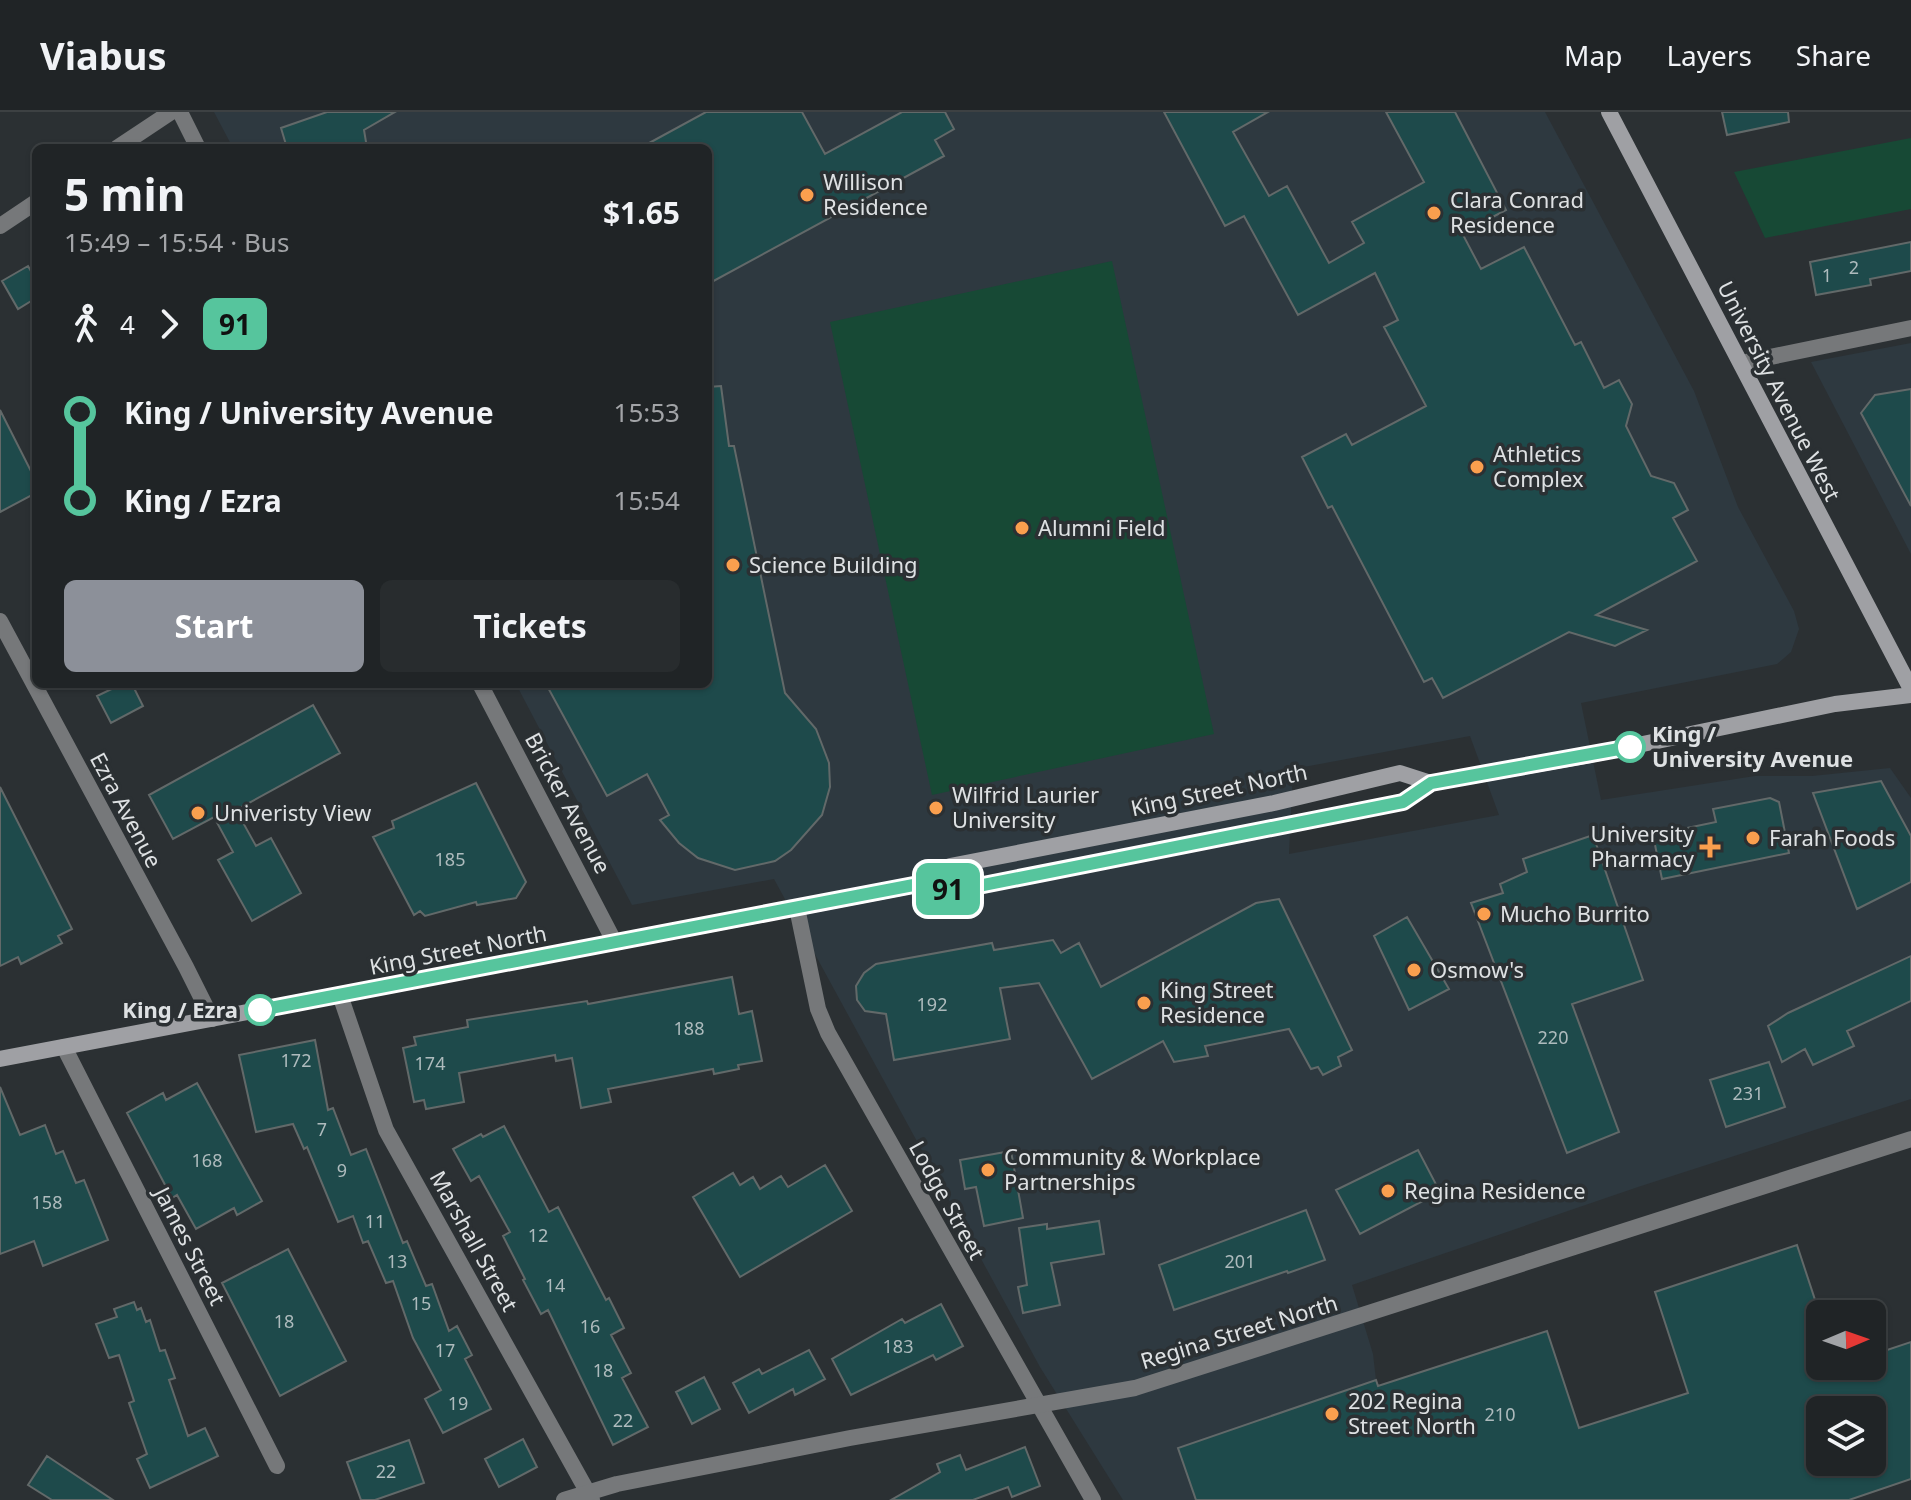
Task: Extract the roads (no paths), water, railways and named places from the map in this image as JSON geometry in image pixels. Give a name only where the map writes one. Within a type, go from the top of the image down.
[{"type":"main road","name":"University Avenue West","points":[[1609,112],[1911,692]]},
{"type":"main road","name":"King Street North","points":[[924,883],[953,891],[1258,832],[1403,802],[1431,783],[1911,692]]},
{"type":"main road","name":"King Street North","points":[[0,1059],[924,883],[950,866],[1274,803],[1400,773],[1431,783]]},
{"type":"street","points":[[123,144],[171,112]]},
{"type":"street","points":[[180,112],[196,144]]},
{"type":"street","points":[[0,226],[32,205]]},
{"type":"street","points":[[1741,363],[1911,328]]},
{"type":"street","name":"Ezra Avenue","points":[[0,621],[32,681]]},
{"type":"street","name":"Ezra Avenue","points":[[36,688],[212,1019]]},
{"type":"street","name":"Bricker Avenue","points":[[482,688],[615,943]]},
{"type":"street","name":"Lodge Street","points":[[797,908],[818,1009],[828,1033],[1093,1500]]},
{"type":"street","name":"Marshall Street","points":[[340,995],[386,1130],[590,1496]]},
{"type":"street","name":"James Street","points":[[64,1047],[277,1466]]},
{"type":"street","name":"Regina Street North","points":[[564,1500],[835,1441],[1135,1388],[1911,1139]]},
{"type":"place","name":"Willison Residence","points":[[807,195]]},
{"type":"place","name":"Clara Conrad Residence","points":[[1434,213]]},
{"type":"place","name":"Athletics Complex","points":[[1477,467]]},
{"type":"place","name":"Alumni Field","points":[[1022,528]]},
{"type":"place","name":"Science Building","points":[[733,565]]},
{"type":"place","name":"King / University Avenue","points":[[1630,747]]},
{"type":"place","name":"Wilfrid Laurier University","points":[[936,808]]},
{"type":"place","name":"Univeristy View","points":[[198,813]]},
{"type":"place","name":"Farah Foods","points":[[1753,838]]},
{"type":"place","name":"University Pharmacy","points":[[1710,847]]},
{"type":"place","name":"Mucho Burrito","points":[[1484,914]]},
{"type":"place","name":"Osmow's","points":[[1414,970]]},
{"type":"place","name":"King Street Residence","points":[[1144,1003]]},
{"type":"place","name":"King / Ezra","points":[[260,1010]]},
{"type":"place","name":"Community & Workplace Partnerships","points":[[988,1170]]},
{"type":"place","name":"Regina Residence","points":[[1388,1191]]},
{"type":"place","name":"202 Regina Street North","points":[[1332,1414]]}]
